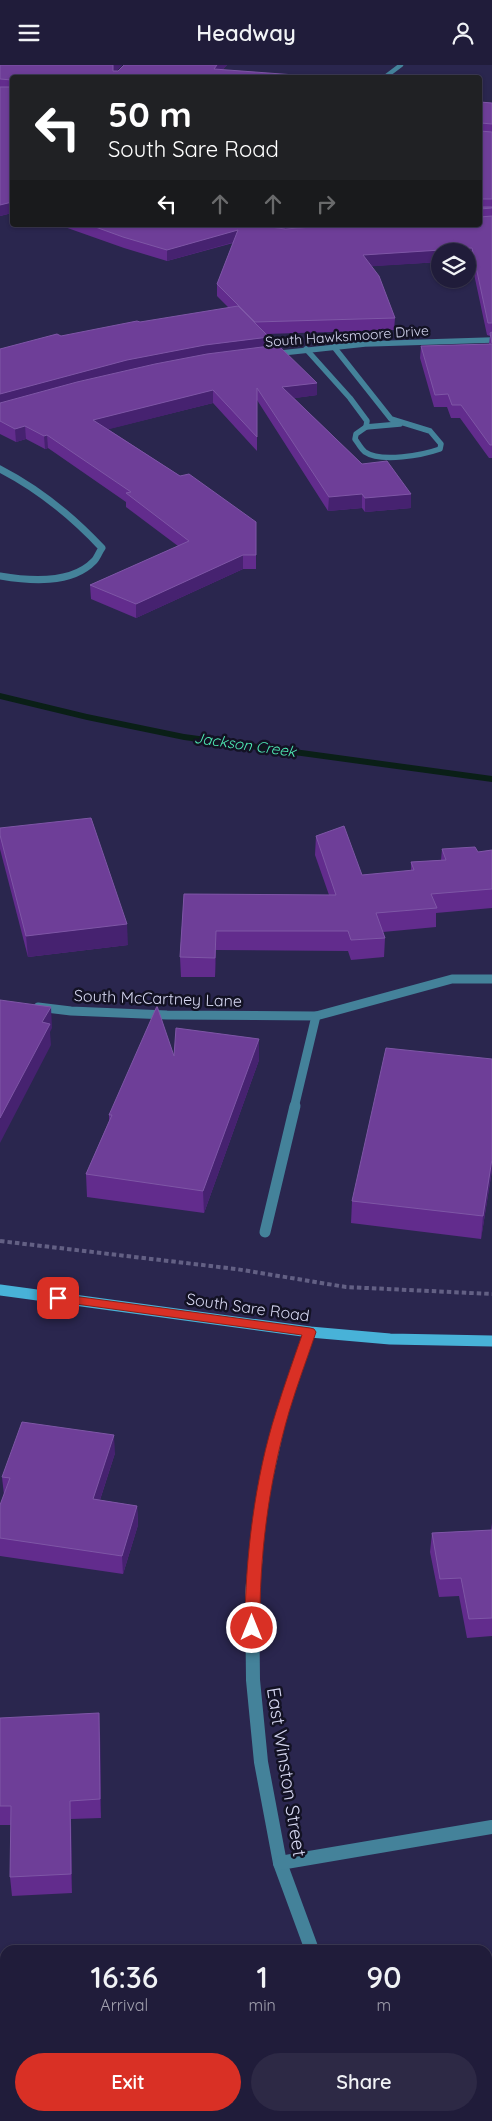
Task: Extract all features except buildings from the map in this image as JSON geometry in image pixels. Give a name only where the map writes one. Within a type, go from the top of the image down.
[{"type":"main road","name":"South Sare Road","points":[[0,1290],[310,1332],[390,1339],[492,1341]]},
{"type":"street","points":[[388,75],[401,65]]},
{"type":"street","name":"South Hawksmoore Drive","points":[[269,354],[334,347],[492,340]]},
{"type":"street","points":[[334,347],[360,397],[367,421],[366,427]]},
{"type":"street","points":[[306,349],[360,397],[391,419],[430,431],[441,444],[440,449],[432,453],[394,457],[366,453],[355,439],[356,434],[366,427],[403,424]]},
{"type":"street","points":[[0,469],[34,488],[73,518],[102,548],[93,562],[80,571],[48,580],[17,579],[0,576]]},
{"type":"street","name":"South McCartney Lane","points":[[27,1006],[71,1011],[167,1015],[316,1016],[452,979],[492,979]]},
{"type":"street","points":[[265,1232],[316,1016]]},
{"type":"street","name":"East Winston Street","points":[[310,1332],[282,1413],[264,1494],[252,1593],[253,1680],[261,1761],[280,1863],[310,1945]]},
{"type":"street","points":[[280,1863],[492,1827]]},
{"type":"path","points":[[0,1241],[236,1269],[346,1287],[492,1294]]},
{"type":"waterway","name":"Jackson Creek","points":[[0,696],[87,717],[184,737],[492,779]]},
{"type":"route","points":[[58,1298],[310,1332],[282,1413],[262,1503],[252,1593],[252,1628]]}]
